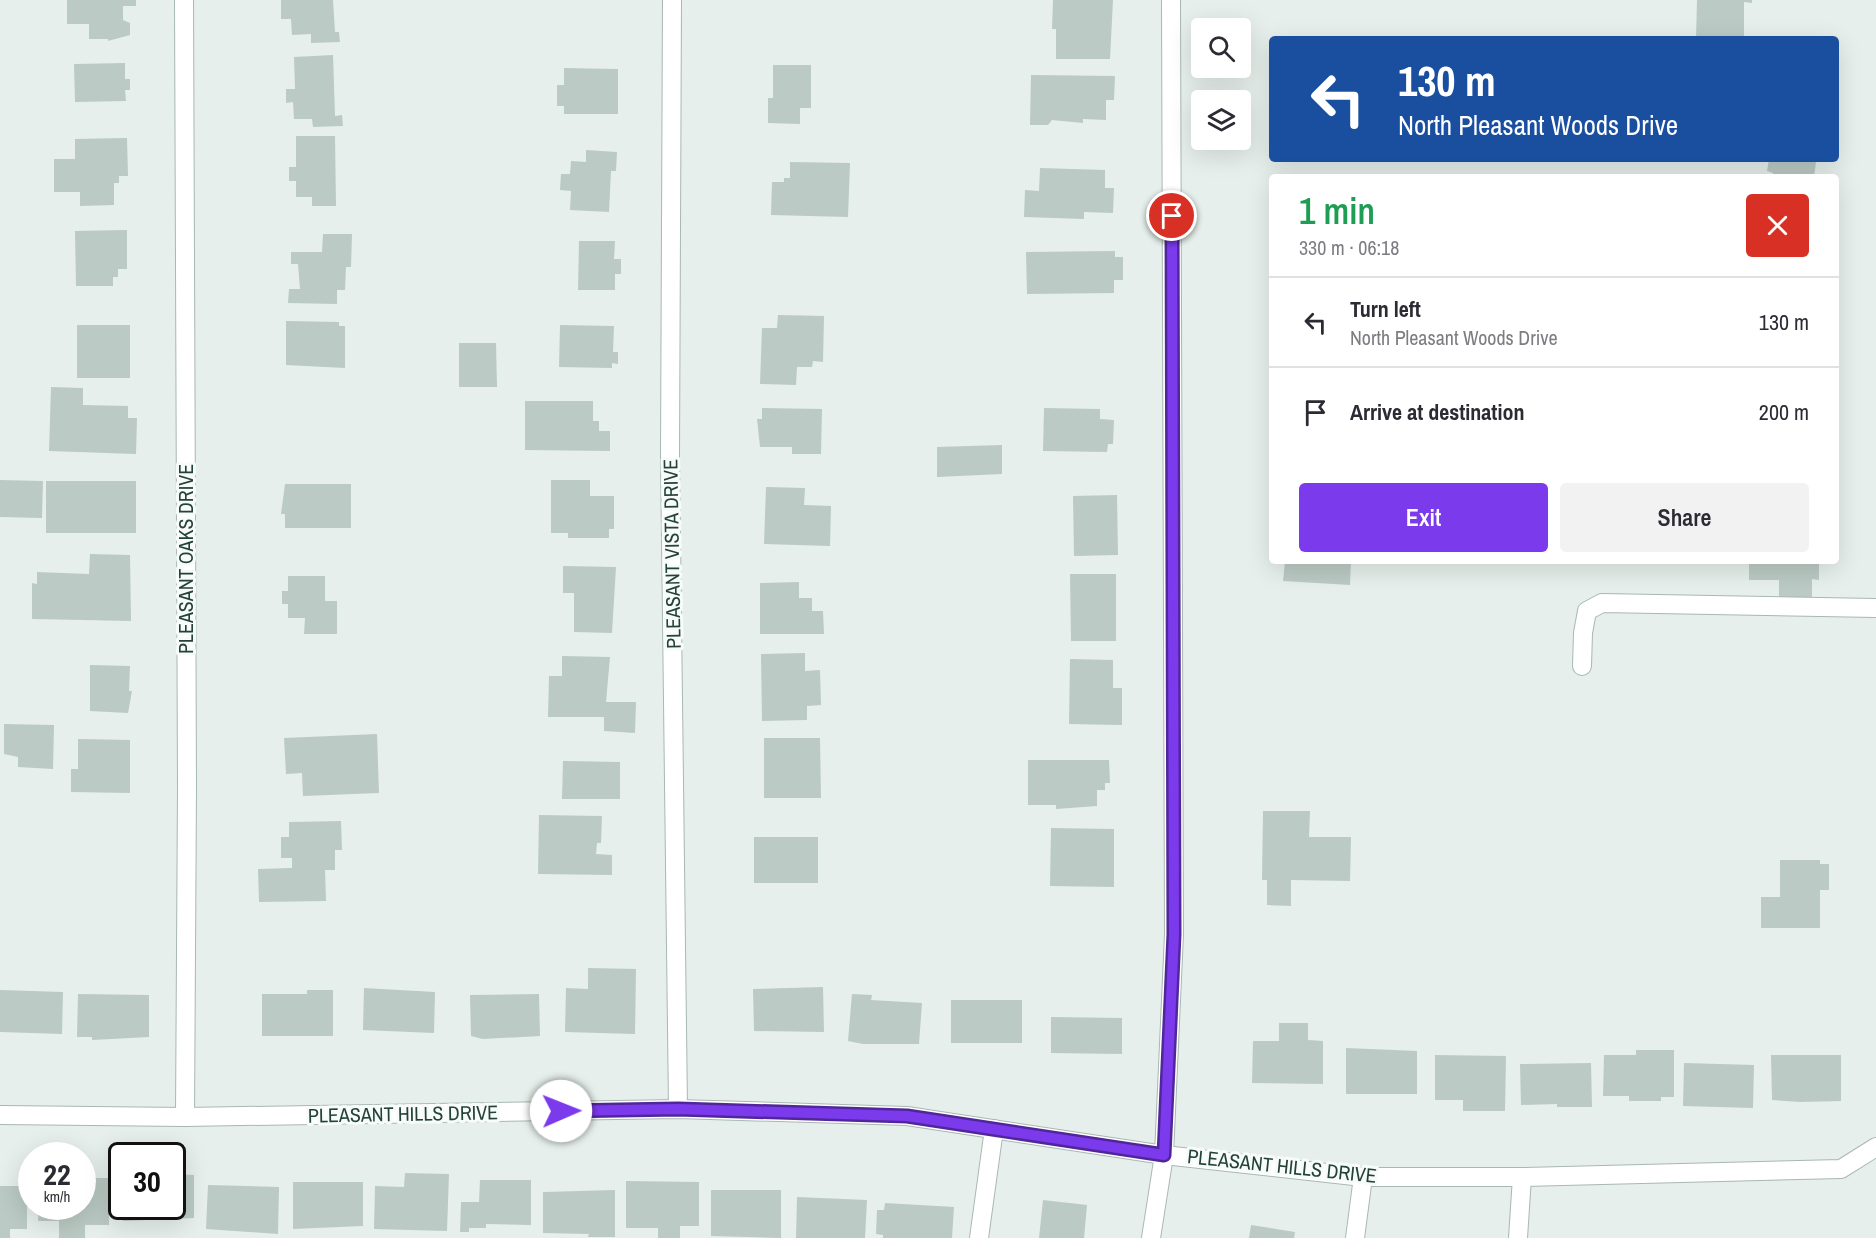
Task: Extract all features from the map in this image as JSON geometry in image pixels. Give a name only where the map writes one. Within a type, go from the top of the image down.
[{"type":"street","name":"PLEASANT OAKS DRIVE","points":[[184,0],[187,788],[185,1117]]},
{"type":"street","name":"PLEASANT VISTA DRIVE","points":[[672,0],[670,456],[678,1109]]},
{"type":"street","points":[[1151,1238],[1164,1155],[1174,934],[1172,0]]},
{"type":"street","points":[[1582,666],[1582,633],[1587,611],[1602,603],[1876,608]]},
{"type":"street","name":"PLEASANT HILLS DRIVE","points":[[0,1115],[185,1117],[678,1109],[907,1116],[1164,1155],[1363,1177],[1522,1177],[1841,1169],[1876,1147]]},
{"type":"street","points":[[979,1238],[994,1129]]},
{"type":"street","points":[[1355,1238],[1363,1177]]},
{"type":"street","points":[[1518,1238],[1522,1177]]},
{"type":"building","points":[[67,0],[136,0],[136,6],[123,6],[123,20],[130,23],[130,35],[108,41],[108,39],[89,39],[89,24],[67,24]]},
{"type":"building","points":[[281,0],[333,0],[335,32],[339,32],[340,42],[311,43],[311,34],[292,35],[291,19],[281,19]]},
{"type":"building","points":[[1053,0],[1113,0],[1110,59],[1056,59],[1056,29],[1052,29]]},
{"type":"building","points":[[1697,0],[1752,0],[1752,3],[1744,2],[1744,36],[1696,36]]},
{"type":"building","points":[[333,55],[335,116],[342,115],[343,126],[313,127],[312,119],[294,119],[293,102],[286,103],[286,89],[295,89],[294,57]]},
{"type":"building","points":[[125,63],[125,79],[130,79],[130,90],[125,90],[126,101],[75,102],[74,64]]},
{"type":"building","points":[[773,65],[811,65],[811,108],[800,108],[800,124],[768,123],[768,98],[773,98]]},
{"type":"building","points":[[564,68],[618,69],[618,114],[564,114],[564,106],[557,106],[557,85],[564,85]]},
{"type":"building","points":[[1031,75],[1115,76],[1114,100],[1106,100],[1106,120],[1083,119],[1083,123],[1052,120],[1048,125],[1030,125]]},
{"type":"building","points":[[296,136],[335,136],[336,206],[312,206],[312,197],[296,197],[296,181],[289,181],[289,167],[296,167]]},
{"type":"building","points":[[127,138],[128,176],[119,176],[119,183],[114,183],[114,205],[80,206],[80,192],[54,192],[54,159],[75,159],[75,139]]},
{"type":"building","points":[[586,150],[617,152],[616,171],[611,171],[609,212],[570,210],[571,191],[560,190],[561,174],[570,174],[571,161],[586,162]]},
{"type":"building","points":[[790,162],[850,163],[848,217],[771,215],[772,182],[784,182],[784,178],[790,178]]},
{"type":"building","points":[[1768,162],[1816,162],[1814,174],[1773,174],[1767,171]]},
{"type":"building","points":[[1040,168],[1105,170],[1105,188],[1114,188],[1113,213],[1084,212],[1084,219],[1024,217],[1025,190],[1039,191]]},
{"type":"building","points":[[127,230],[127,269],[118,269],[118,277],[113,277],[113,286],[76,286],[75,231]]},
{"type":"building","points":[[323,234],[352,234],[351,267],[346,267],[345,290],[337,290],[337,304],[288,303],[289,289],[300,289],[298,264],[291,264],[291,252],[322,252]]},
{"type":"building","points":[[579,241],[615,241],[614,259],[621,259],[621,274],[615,274],[615,290],[578,290]]},
{"type":"building","points":[[1115,251],[1115,257],[1123,257],[1123,280],[1114,280],[1114,293],[1027,294],[1026,252]]},
{"type":"building","points":[[778,315],[824,316],[823,362],[813,361],[812,367],[797,367],[796,385],[760,384],[762,328],[777,328]]},
{"type":"building","points":[[286,321],[339,322],[339,326],[345,326],[345,368],[286,365]]},
{"type":"building","points":[[77,325],[130,325],[130,378],[77,378]]},
{"type":"building","points":[[560,325],[614,326],[613,352],[618,352],[618,364],[612,363],[612,368],[559,367]]},
{"type":"building","points":[[459,343],[496,343],[497,387],[459,387]]},
{"type":"building","points":[[51,387],[83,388],[83,405],[128,406],[128,418],[137,418],[136,454],[49,451]]},
{"type":"building","points":[[525,401],[593,401],[593,421],[599,421],[599,431],[610,431],[610,451],[525,450]]},
{"type":"building","points":[[762,408],[822,409],[821,454],[792,454],[792,447],[760,447],[757,419],[762,419]]},
{"type":"building","points":[[1044,408],[1100,409],[1100,419],[1114,420],[1113,444],[1108,444],[1107,452],[1043,451]]},
{"type":"building","points":[[1002,445],[1002,474],[937,477],[937,447]]},
{"type":"building","points":[[0,480],[43,481],[42,518],[0,517]]},
{"type":"building","points":[[551,480],[590,480],[590,496],[614,496],[614,529],[609,529],[609,538],[568,538],[568,533],[551,533]]},
{"type":"building","points":[[46,481],[136,481],[136,533],[46,533]]},
{"type":"building","points":[[285,484],[351,484],[351,528],[285,528],[285,514],[281,514]]},
{"type":"building","points":[[766,487],[805,488],[804,505],[831,506],[830,546],[764,544]]},
{"type":"building","points":[[1117,495],[1118,555],[1074,556],[1073,496]]},
{"type":"building","points":[[90,554],[130,555],[131,621],[32,619],[32,583],[37,584],[37,572],[89,574]]},
{"type":"building","points":[[1285,564],[1351,564],[1350,585],[1283,581]]},
{"type":"building","points":[[1749,564],[1819,564],[1819,580],[1812,579],[1812,597],[1779,597],[1779,580],[1749,580]]},
{"type":"building","points":[[563,566],[616,567],[612,633],[574,632],[574,593],[563,593]]},
{"type":"building","points":[[1070,574],[1116,574],[1116,641],[1071,641]]},
{"type":"building","points":[[288,576],[325,576],[325,601],[337,601],[337,634],[304,634],[305,618],[288,618],[288,604],[282,604],[282,591],[288,591]]},
{"type":"building","points":[[799,582],[799,598],[812,598],[812,611],[823,611],[824,634],[760,634],[760,583]]},
{"type":"building","points":[[805,653],[805,671],[820,670],[821,705],[807,706],[807,720],[762,721],[761,654]]},
{"type":"building","points":[[562,656],[610,657],[606,702],[636,702],[635,733],[604,731],[604,717],[548,717],[549,676],[562,676]]},
{"type":"building","points":[[1070,659],[1113,660],[1113,688],[1122,688],[1122,725],[1069,724]]},
{"type":"building","points":[[90,665],[130,666],[129,691],[132,691],[128,713],[90,711]]},
{"type":"building","points":[[4,724],[54,725],[53,769],[18,767],[18,757],[4,754]]},
{"type":"building","points":[[377,734],[379,793],[303,796],[302,773],[286,774],[284,738]]},
{"type":"building","points":[[764,738],[820,738],[821,798],[764,798]]},
{"type":"building","points":[[78,739],[130,740],[130,793],[71,792],[71,769],[78,769]]},
{"type":"building","points":[[1028,760],[1109,760],[1110,783],[1105,783],[1105,790],[1097,790],[1097,806],[1056,809],[1056,805],[1028,805]]},
{"type":"building","points":[[563,761],[620,762],[620,799],[562,799]]},
{"type":"building","points":[[1263,811],[1310,811],[1309,837],[1351,837],[1350,881],[1291,880],[1291,906],[1267,905],[1267,880],[1262,880]]},
{"type":"building","points":[[539,815],[602,816],[601,843],[597,843],[596,854],[612,855],[612,875],[538,874]]},
{"type":"building","points":[[341,821],[342,850],[335,850],[335,870],[325,870],[326,901],[259,902],[258,869],[292,868],[292,858],[281,858],[281,837],[289,837],[289,822]]},
{"type":"building","points":[[1051,828],[1114,829],[1114,887],[1050,886]]},
{"type":"building","points":[[754,837],[818,837],[818,883],[754,883]]},
{"type":"building","points":[[1780,860],[1820,860],[1820,864],[1829,864],[1829,890],[1820,890],[1820,928],[1761,928],[1761,897],[1780,897]]},
{"type":"building","points":[[588,968],[636,969],[635,1034],[565,1032],[566,988],[588,989]]},
{"type":"building","points":[[823,987],[824,1032],[754,1031],[753,989]]},
{"type":"building","points":[[364,988],[435,992],[434,1033],[363,1030]]},
{"type":"building","points":[[0,990],[63,992],[62,1034],[0,1032]]},
{"type":"building","points":[[307,990],[333,990],[333,1036],[262,1036],[262,994],[307,994]]},
{"type":"building","points":[[78,994],[149,995],[149,1037],[92,1040],[92,1037],[77,1037]]},
{"type":"building","points":[[539,994],[540,1036],[483,1039],[471,1036],[470,995]]},
{"type":"building","points":[[852,994],[872,995],[871,1000],[922,1003],[919,1044],[863,1044],[848,1041]]},
{"type":"building","points":[[951,1000],[1022,1000],[1022,1043],[951,1043]]},
{"type":"building","points":[[1051,1017],[1122,1018],[1122,1054],[1051,1053]]},
{"type":"building","points":[[1279,1023],[1308,1023],[1308,1040],[1323,1041],[1323,1084],[1252,1083],[1253,1041],[1279,1041]]},
{"type":"building","points":[[1346,1048],[1417,1051],[1417,1094],[1346,1094]]},
{"type":"building","points":[[1636,1050],[1674,1050],[1674,1097],[1661,1097],[1661,1101],[1629,1101],[1629,1096],[1603,1096],[1604,1055],[1636,1055]]},
{"type":"building","points":[[1435,1055],[1506,1056],[1505,1111],[1463,1111],[1463,1100],[1435,1100]]},
{"type":"building","points":[[1771,1055],[1841,1055],[1841,1101],[1772,1100]]},
{"type":"building","points":[[1591,1063],[1592,1107],[1557,1107],[1557,1104],[1521,1105],[1520,1064]]},
{"type":"building","points":[[1684,1063],[1754,1065],[1753,1108],[1683,1106]]},
{"type":"building","points":[[405,1173],[449,1174],[447,1231],[374,1229],[375,1186],[404,1187]]},
{"type":"building","points":[[186,1175],[194,1175],[194,1218],[186,1218]]},
{"type":"building","points":[[96,1178],[108,1178],[109,1225],[85,1225],[85,1238],[59,1238],[59,1221],[38,1221],[96,1220]]},
{"type":"building","points":[[480,1180],[531,1180],[531,1225],[486,1224],[486,1228],[469,1228],[469,1232],[460,1232],[461,1202],[479,1202]]},
{"type":"building","points":[[626,1181],[699,1182],[699,1226],[680,1226],[680,1238],[658,1238],[658,1228],[626,1228]]},
{"type":"building","points":[[293,1182],[363,1182],[363,1226],[293,1229]]},
{"type":"building","points":[[208,1185],[279,1187],[278,1234],[206,1229]]},
{"type":"building","points":[[0,1186],[18,1186],[18,1220],[27,1220],[27,1229],[10,1229],[10,1238],[0,1238]]},
{"type":"building","points":[[615,1190],[615,1237],[543,1233],[543,1192]]},
{"type":"building","points":[[711,1190],[781,1190],[781,1238],[711,1236]]},
{"type":"building","points":[[797,1197],[867,1200],[865,1238],[796,1238]]},
{"type":"building","points":[[1043,1200],[1087,1205],[1084,1238],[1039,1238]]},
{"type":"building","points":[[885,1203],[954,1207],[952,1238],[883,1238],[883,1235],[876,1234],[877,1210],[884,1210]]},
{"type":"building","points":[[1251,1225],[1295,1232],[1294,1238],[1249,1238]]},
{"type":"route","points":[[561,1111],[678,1109],[907,1116],[1164,1155],[1174,934],[1172,216]]}]
